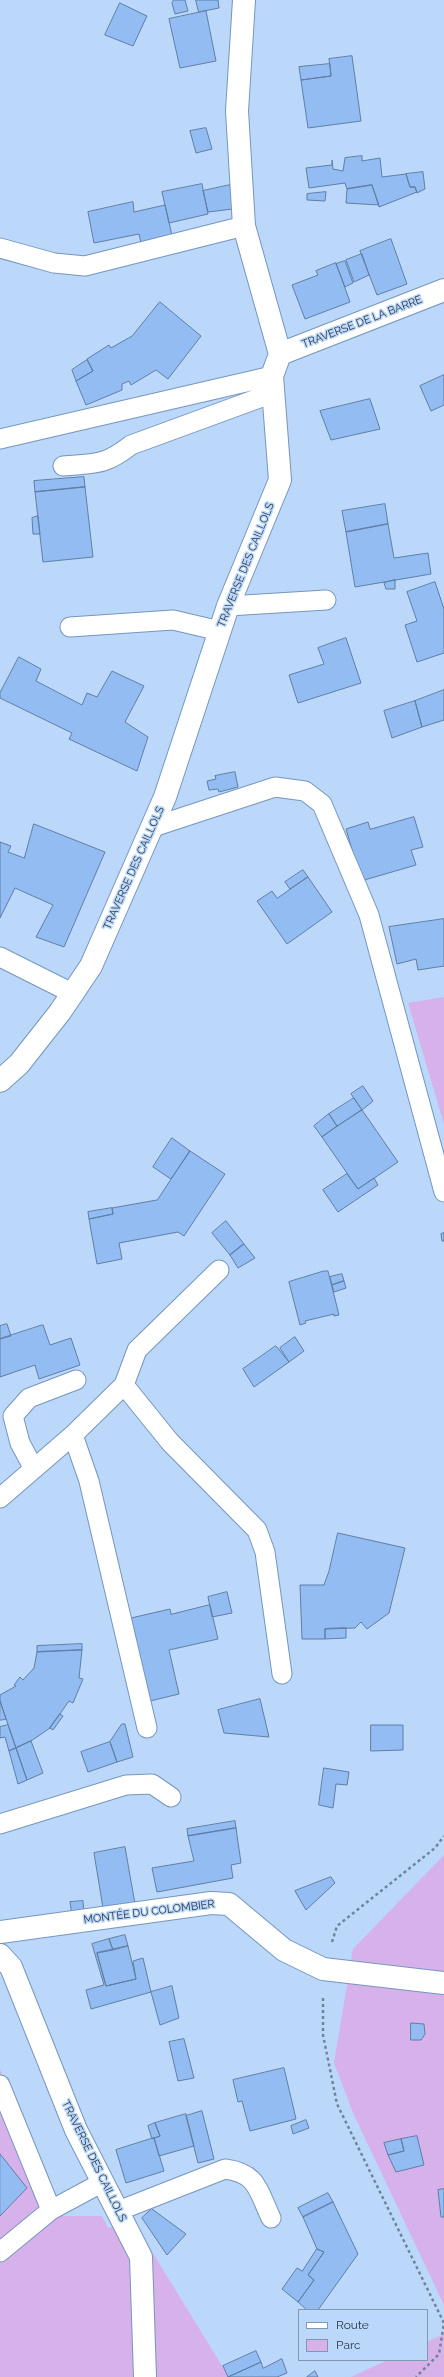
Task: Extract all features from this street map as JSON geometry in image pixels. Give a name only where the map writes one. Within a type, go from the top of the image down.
[{"type":"street","points":[[244,0],[237,111],[244,226],[280,354]]},
{"type":"street","name":"TRAVERSE DE LA BARRE","points":[[280,354],[444,290]]},
{"type":"street","name":"TRAVERSE DES CAILLOLS","points":[[0,1081],[19,1064],[74,994],[91,966],[165,797],[228,606],[280,480],[273,385],[280,354]]},
{"type":"street","name":"MONTÉE DU COLOMBIER","points":[[0,1932],[211,1903],[230,1904],[284,1950],[323,1969],[444,1983]]},
{"type":"street","name":"TRAVERSE DES CAILLOLS","points":[[0,1955],[11,1968],[76,2130],[141,2258],[145,2377]]},
{"type":"lane","points":[[0,248],[54,263],[85,266],[244,226]]},
{"type":"lane","points":[[0,439],[273,385]]},
{"type":"lane","points":[[63,466],[101,463],[113,459],[131,445],[273,385]]},
{"type":"lane","points":[[228,606],[326,600]]},
{"type":"lane","points":[[70,627],[174,620],[220,631]]},
{"type":"lane","points":[[153,827],[275,787],[305,791],[322,804],[369,915],[444,1192]]},
{"type":"lane","points":[[0,958],[74,994]]},
{"type":"lane","points":[[0,1498],[73,1435],[124,1385],[136,1350],[219,1270]]},
{"type":"lane","points":[[34,1469],[20,1443],[13,1416],[29,1398],[76,1380]]},
{"type":"lane","points":[[124,1385],[170,1442],[257,1530],[265,1552],[282,1674]]},
{"type":"lane","points":[[73,1435],[88,1481],[147,1728]]},
{"type":"lane","points":[[0,1824],[126,1786],[152,1784],[171,1797]]},
{"type":"lane","points":[[0,2085],[51,2210]]},
{"type":"lane","points":[[118,2211],[226,2169],[241,2171],[252,2178],[271,2218]]},
{"type":"lane","points":[[0,2252],[51,2210],[103,2182]]},
{"type":"path","points":[[416,2377],[439,2354],[444,2323],[337,2104],[323,2035],[323,1969],[337,1926],[435,1848],[444,1836]]},
{"type":"green space","points":[[444,997],[444,1124],[408,1003]]},
{"type":"green space","points":[[444,1855],[444,2305],[354,2115],[334,2063],[353,1949]]},
{"type":"green space","points":[[0,2069],[62,2216],[102,2216],[108,2228],[133,2221],[229,2377],[0,2377]]},
{"type":"green space","points":[[444,2334],[444,2377],[351,2377],[386,2361],[428,2361],[428,2342]]},
{"type":"building","points":[[174,0],[185,0],[188,11],[175,14],[172,3]]},
{"type":"building","points":[[196,0],[218,0],[219,8],[199,12]]},
{"type":"building","points":[[120,3],[147,16],[133,46],[105,35]]},
{"type":"building","points":[[206,11],[216,61],[180,68],[169,19]]},
{"type":"building","points":[[352,56],[361,121],[308,128],[301,80],[331,76],[329,59]]},
{"type":"building","points":[[330,64],[331,76],[301,80],[299,67]]},
{"type":"building","points":[[206,128],[212,149],[196,153],[190,131]]},
{"type":"building","points":[[362,156],[362,161],[380,158],[382,177],[406,174],[410,187],[415,187],[417,192],[379,207],[372,185],[347,189],[345,183],[309,188],[306,168],[332,165],[332,160],[333,169],[343,171],[345,158]]},
{"type":"building","points":[[423,172],[425,189],[417,193],[415,187],[410,187],[406,174]]},
{"type":"building","points":[[202,184],[208,214],[169,223],[162,192]]},
{"type":"building","points":[[230,185],[233,209],[208,212],[203,191]]},
{"type":"building","points":[[372,185],[379,205],[346,203],[347,189]]},
{"type":"building","points":[[326,192],[325,201],[307,200],[307,194]]},
{"type":"building","points":[[133,202],[134,212],[165,205],[174,244],[143,251],[139,234],[94,243],[88,212]]},
{"type":"building","points":[[391,239],[407,284],[377,295],[360,251]]},
{"type":"building","points":[[362,254],[369,275],[354,282],[346,260]]},
{"type":"building","points":[[345,261],[353,283],[345,287],[336,264]]},
{"type":"building","points":[[336,263],[350,302],[305,319],[292,285],[318,275],[316,271]]},
{"type":"building","points":[[160,302],[201,336],[168,379],[156,370],[131,385],[129,381],[122,384],[122,390],[86,405],[76,381],[93,371],[87,359],[109,345],[111,348],[132,336]]},
{"type":"building","points":[[87,360],[93,371],[76,381],[72,370]]},
{"type":"building","points":[[444,375],[444,405],[431,411],[420,386]]},
{"type":"building","points":[[370,399],[380,429],[331,440],[320,411]]},
{"type":"building","points":[[84,477],[85,487],[35,492],[34,481]]},
{"type":"building","points":[[85,487],[93,557],[43,562],[35,492]]},
{"type":"building","points":[[385,504],[388,524],[346,532],[342,511]]},
{"type":"building","points":[[38,516],[40,534],[33,534],[32,518]]},
{"type":"building","points":[[388,524],[394,558],[428,553],[431,574],[355,587],[346,532]]},
{"type":"building","points":[[395,580],[395,589],[386,589],[384,583]]},
{"type":"building","points":[[435,582],[444,609],[444,653],[417,662],[405,625],[417,621],[407,592]]},
{"type":"building","points":[[346,638],[361,683],[298,703],[289,675],[324,664],[318,648]]},
{"type":"building","points":[[19,657],[41,669],[36,681],[82,705],[87,693],[97,697],[112,671],[144,686],[125,722],[148,737],[137,771],[69,739],[72,733],[0,698],[0,693]]},
{"type":"building","points":[[444,690],[444,720],[422,727],[415,701]]},
{"type":"building","points":[[415,701],[422,727],[392,738],[384,711]]},
{"type":"building","points":[[235,772],[238,787],[219,792],[218,789],[209,790],[207,781],[216,779],[215,776]]},
{"type":"building","points":[[414,817],[423,847],[411,850],[416,865],[361,881],[346,829],[368,822],[370,829]]},
{"type":"building","points":[[34,824],[105,852],[64,947],[36,937],[53,905],[15,888],[0,918],[0,842],[11,846],[8,852],[24,858]]},
{"type":"building","points":[[303,870],[308,877],[290,889],[285,882]]},
{"type":"building","points":[[308,877],[332,912],[287,944],[257,901],[272,891],[277,898]]},
{"type":"building","points":[[444,919],[444,966],[418,970],[416,959],[397,964],[389,927]]},
{"type":"building","points":[[363,1086],[373,1101],[362,1110],[351,1094]]},
{"type":"building","points":[[354,1098],[362,1110],[337,1126],[329,1114]]},
{"type":"building","points":[[362,1110],[398,1162],[358,1189],[322,1137]]},
{"type":"building","points":[[329,1114],[337,1126],[322,1137],[314,1126]]},
{"type":"building","points":[[172,1138],[190,1151],[171,1179],[153,1167]]},
{"type":"building","points":[[190,1151],[225,1174],[184,1236],[178,1232],[119,1243],[122,1259],[97,1264],[89,1219],[113,1214],[112,1208],[157,1200]]},
{"type":"building","points":[[347,1174],[358,1189],[374,1178],[378,1185],[338,1212],[323,1190]]},
{"type":"building","points":[[112,1208],[113,1214],[89,1219],[88,1212]]},
{"type":"building","points":[[226,1221],[244,1244],[230,1255],[212,1233]]},
{"type":"building","points":[[444,1233],[444,1241],[442,1241],[441,1234]]},
{"type":"building","points":[[244,1244],[255,1258],[238,1268],[230,1255]]},
{"type":"building","points":[[328,1271],[339,1315],[334,1316],[334,1314],[305,1321],[306,1323],[300,1325],[289,1282]]},
{"type":"building","points":[[342,1274],[344,1281],[332,1285],[330,1277]]},
{"type":"building","points":[[344,1281],[346,1288],[334,1292],[332,1285]]},
{"type":"building","points":[[7,1324],[11,1336],[0,1339],[0,1326]]},
{"type":"building","points":[[43,1325],[50,1345],[71,1338],[80,1365],[39,1379],[35,1365],[0,1377],[0,1339]]},
{"type":"building","points":[[295,1337],[304,1351],[289,1362],[280,1348]]},
{"type":"building","points":[[276,1346],[289,1362],[254,1387],[243,1369]]},
{"type":"building","points":[[338,1533],[405,1548],[389,1613],[367,1629],[361,1622],[355,1628],[325,1629],[325,1639],[302,1639],[300,1585],[324,1585]]},
{"type":"building","points":[[227,1592],[232,1613],[212,1617],[208,1597]]},
{"type":"building","points":[[210,1605],[218,1639],[169,1650],[179,1694],[150,1701],[131,1618],[170,1609],[171,1614]]},
{"type":"building","points":[[346,1628],[346,1638],[325,1639],[325,1629]]},
{"type":"building","points":[[82,1644],[82,1650],[37,1652],[37,1646]]},
{"type":"building","points":[[82,1650],[79,1678],[83,1679],[73,1703],[69,1701],[50,1728],[31,1741],[16,1748],[0,1701],[0,1695],[16,1686],[14,1685],[20,1677],[23,1680],[34,1668],[37,1652]]},
{"type":"building","points":[[260,1699],[269,1737],[224,1733],[218,1710]]},
{"type":"building","points":[[0,1701],[6,1719],[2,1720],[0,1720]]},
{"type":"building","points":[[60,1714],[63,1716],[53,1730],[50,1728]]},
{"type":"building","points":[[122,1724],[125,1724],[133,1757],[117,1762],[110,1742]]},
{"type":"building","points":[[8,1725],[16,1748],[9,1751],[5,1737],[0,1738],[0,1727]]},
{"type":"building","points":[[371,1725],[403,1725],[403,1750],[371,1751]]},
{"type":"building","points":[[31,1741],[43,1773],[27,1780],[16,1748]]},
{"type":"building","points":[[110,1742],[117,1762],[88,1772],[81,1752]]},
{"type":"building","points":[[16,1748],[27,1780],[18,1784],[9,1751]]},
{"type":"building","points":[[324,1768],[349,1772],[347,1785],[336,1784],[333,1808],[319,1805]]},
{"type":"building","points":[[235,1821],[236,1828],[188,1836],[187,1829]]},
{"type":"building","points":[[236,1828],[241,1863],[231,1865],[233,1878],[157,1892],[152,1868],[194,1861],[188,1836]]},
{"type":"building","points":[[125,1847],[135,1904],[103,1908],[94,1853]]},
{"type":"building","points":[[331,1877],[335,1883],[306,1910],[295,1891]]},
{"type":"building","points":[[83,1901],[84,1913],[72,1915],[70,1902]]},
{"type":"building","points":[[125,1935],[128,1946],[113,1950],[109,1939]]},
{"type":"building","points":[[109,1939],[113,1950],[97,1953],[106,1986],[136,1979],[133,1961],[143,1958],[151,1992],[91,2009],[86,1990],[104,1985],[92,1944]]},
{"type":"building","points":[[128,1946],[136,1979],[106,1986],[97,1953]]},
{"type":"building","points":[[172,1986],[179,2018],[160,2025],[151,1992]]},
{"type":"building","points":[[411,2023],[424,2024],[425,2034],[421,2040],[411,2040]]},
{"type":"building","points":[[184,2039],[194,2078],[178,2081],[169,2042]]},
{"type":"building","points":[[284,2068],[296,2119],[250,2131],[242,2101],[238,2102],[233,2080]]},
{"type":"building","points":[[202,2111],[214,2159],[198,2163],[186,2116]]},
{"type":"building","points":[[186,2114],[194,2146],[159,2156],[154,2138],[160,2136],[155,2123]]},
{"type":"building","points":[[306,2120],[309,2128],[293,2134],[291,2126]]},
{"type":"building","points":[[155,2123],[160,2136],[152,2139],[148,2126]]},
{"type":"building","points":[[417,2136],[424,2165],[396,2172],[388,2155],[404,2151],[401,2139]]},
{"type":"building","points":[[154,2138],[164,2171],[126,2183],[116,2150]]},
{"type":"building","points":[[401,2139],[404,2151],[388,2155],[384,2143]]},
{"type":"building","points":[[0,2154],[27,2188],[0,2216]]},
{"type":"building","points":[[444,2189],[444,2217],[441,2217],[438,2190]]},
{"type":"building","points":[[328,2193],[333,2202],[303,2217],[298,2208]]},
{"type":"building","points":[[333,2202],[358,2254],[319,2309],[306,2309],[298,2302],[314,2280],[308,2275],[324,2252],[317,2249],[303,2217]]},
{"type":"building","points":[[152,2209],[186,2234],[167,2255],[142,2218]]},
{"type":"building","points":[[317,2249],[324,2252],[308,2275],[314,2280],[298,2302],[282,2289],[297,2268],[302,2271]]},
{"type":"building","points":[[256,2351],[261,2362],[228,2377],[223,2366]]},
{"type":"building","points":[[282,2359],[287,2373],[277,2377],[228,2377],[261,2362],[263,2368]]},
{"type":"building","points":[[315,2371],[318,2377],[307,2377]]}]
